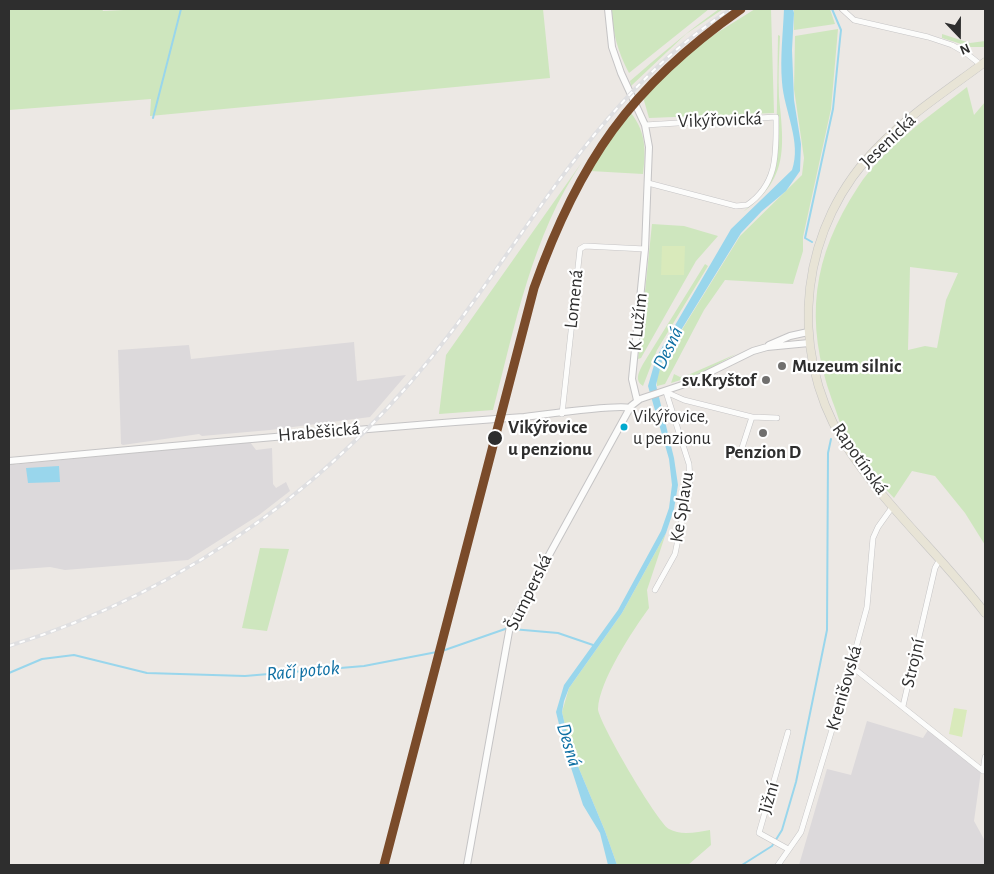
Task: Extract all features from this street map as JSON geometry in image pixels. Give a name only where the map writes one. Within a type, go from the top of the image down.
[{"type":"main road","name":"Jesenická","points":[[818,244],[838,200],[850,180],[869,156],[918,112],[983,64]]},
{"type":"main road","name":"Rapotínská","points":[[818,244],[810,278],[808,332],[819,389],[834,424],[858,463],[893,506],[941,558],[985,613]]},
{"type":"street","points":[[608,9],[609,30],[614,54],[645,125],[649,147],[645,246]]},
{"type":"street","points":[[842,9],[854,20],[945,42],[966,52],[983,64]]},
{"type":"street","name":"Vikýřovická","points":[[645,125],[776,117],[774,170],[747,205],[736,206],[648,183]]},
{"type":"street","name":"Lomená","points":[[562,414],[580,249],[585,246],[645,246]]},
{"type":"street","name":"K Lužím","points":[[638,400],[632,380],[645,246]]},
{"type":"street","points":[[638,400],[663,392],[790,336],[808,332]]},
{"type":"street","points":[[767,347],[809,343]]},
{"type":"street","points":[[663,392],[684,400],[752,417],[777,418]]},
{"type":"street","name":"Ke Splavu","points":[[655,590],[675,554],[690,481],[689,464],[663,392]]},
{"type":"street","name":"Šumperská","points":[[468,865],[509,628],[629,408],[638,400]]},
{"type":"street","name":"Hraběšická","points":[[9,461],[342,430],[562,414],[616,406],[629,408]]},
{"type":"street","points":[[739,457],[752,417]]},
{"type":"street","name":"Krenišovská","points":[[778,865],[801,832],[852,666],[867,607],[873,538],[878,527],[893,506]]},
{"type":"street","name":"Strojní","points":[[852,666],[903,706],[935,568],[941,558]]},
{"type":"street","points":[[903,706],[983,771],[985,757]]},
{"type":"street","name":"Jižní","points":[[788,732],[759,833],[788,849]]},
{"type":"shaded area","points":[[354,342],[357,381],[406,375],[370,417],[270,430],[202,436],[199,434],[121,444],[118,350],[189,345],[191,359]]},
{"type":"shaded area","points":[[250,442],[256,450],[272,448],[273,484],[276,488],[286,482],[290,491],[259,515],[188,560],[65,570],[50,567],[9,570],[9,465]]},
{"type":"shaded area","points":[[867,721],[923,738],[928,730],[981,771],[974,821],[985,841],[985,865],[799,865],[827,769],[851,775]]},
{"type":"green space","points":[[9,9],[102,9],[103,11],[144,9],[543,9],[550,78],[150,116],[151,99],[9,110]]},
{"type":"green space","points":[[612,9],[709,9],[629,73],[616,42]]},
{"type":"green space","points":[[719,9],[723,9],[689,32]]},
{"type":"green space","points":[[755,9],[771,9],[774,113],[649,118],[643,97],[691,49]]},
{"type":"green space","points":[[794,9],[830,9],[835,24],[794,30]]},
{"type":"green space","points":[[838,29],[831,109],[803,237],[803,251],[793,284],[725,280],[704,310],[665,384],[657,386],[657,377],[665,357],[740,236],[802,175],[804,158],[794,89],[795,36]]},
{"type":"green space","points":[[942,34],[970,43],[985,41],[985,47],[971,47],[942,38]]},
{"type":"green space","points":[[684,35],[631,86],[630,81]]},
{"type":"green space","points":[[778,35],[780,36],[779,89],[782,131],[780,161],[769,187],[758,200],[743,212],[756,200],[776,168]]},
{"type":"green space","points":[[967,87],[974,115],[985,102],[985,545],[965,513],[935,476],[912,471],[894,498],[859,460],[845,435],[823,371],[816,316],[817,290],[822,264],[843,213],[858,187],[894,145]],"holes":[[[910,267],[958,273],[946,300],[937,348],[925,346],[908,350]]]},
{"type":"green space","points":[[631,113],[640,127],[644,142],[643,174],[590,171],[610,140]]},
{"type":"green space","points":[[582,162],[550,220],[538,250],[518,314],[493,410],[439,414],[446,355]]},
{"type":"green space","points":[[652,224],[684,226],[718,236],[696,261],[641,358],[638,359]]},
{"type":"green space","points":[[662,246],[685,246],[684,275],[661,275]]},
{"type":"green space","points":[[705,264],[708,266],[657,350],[643,386],[638,379],[643,364]]},
{"type":"green space","points":[[736,354],[700,374],[671,383],[674,374],[680,377],[688,375]]},
{"type":"green space","points":[[666,533],[647,590],[649,608],[626,642],[610,671],[604,684],[598,709],[607,732],[617,750],[641,791],[663,822],[669,829],[679,832],[689,833],[710,830],[711,845],[688,865],[617,865],[570,747],[562,712],[569,688],[622,613]]},
{"type":"green space","points":[[260,548],[289,549],[267,631],[242,628]]},
{"type":"green space","points":[[954,708],[967,710],[962,737],[949,734]]},
{"type":"water","name":"Desná","points":[[784,9],[793,9],[794,13],[792,50],[794,100],[801,144],[800,171],[786,191],[762,211],[741,233],[662,361],[656,385],[674,458],[678,485],[674,509],[666,533],[622,613],[569,688],[564,701],[562,712],[570,747],[617,865],[608,865],[600,833],[583,805],[565,749],[556,712],[564,685],[618,610],[661,531],[669,508],[672,485],[669,459],[648,386],[656,358],[731,229],[792,170],[795,159],[794,137],[783,93],[781,73]]},
{"type":"water","points":[[59,466],[60,482],[28,483],[26,468]]},
{"type":"waterway","points":[[153,118],[181,9]]},
{"type":"waterway","points":[[812,242],[805,238],[833,109],[841,30],[832,9]]},
{"type":"waterway","points":[[742,865],[772,846],[782,830],[796,782],[827,630],[828,453],[831,439]]},
{"type":"waterway","name":"Račí potok","points":[[9,673],[42,659],[74,655],[147,673],[245,676],[364,666],[442,651],[508,628]]},
{"type":"waterway","name":"Račí potok","points":[[512,629],[558,633],[593,645]]},
{"type":"railway","points":[[9,646],[76,622],[139,594],[200,560],[258,522],[312,480],[363,433],[411,382],[455,327],[547,196],[612,114],[648,76],[687,41],[731,9]]},
{"type":"transit line","points":[[384,865],[534,288],[551,243],[590,164],[613,130],[639,98],[668,68],[702,38],[741,9]]},
{"type":"place","name":"Muzeum silnic","points":[[782,366]]},
{"type":"place","name":"sv.Kryštof","points":[[766,380]]},
{"type":"place","name":"Vikýřovice, u penzionu","points":[[624,427]]},
{"type":"place","name":"Penzion D","points":[[763,433]]},
{"type":"place","name":"Vikýřovice u penzionu","points":[[495,438]]}]
